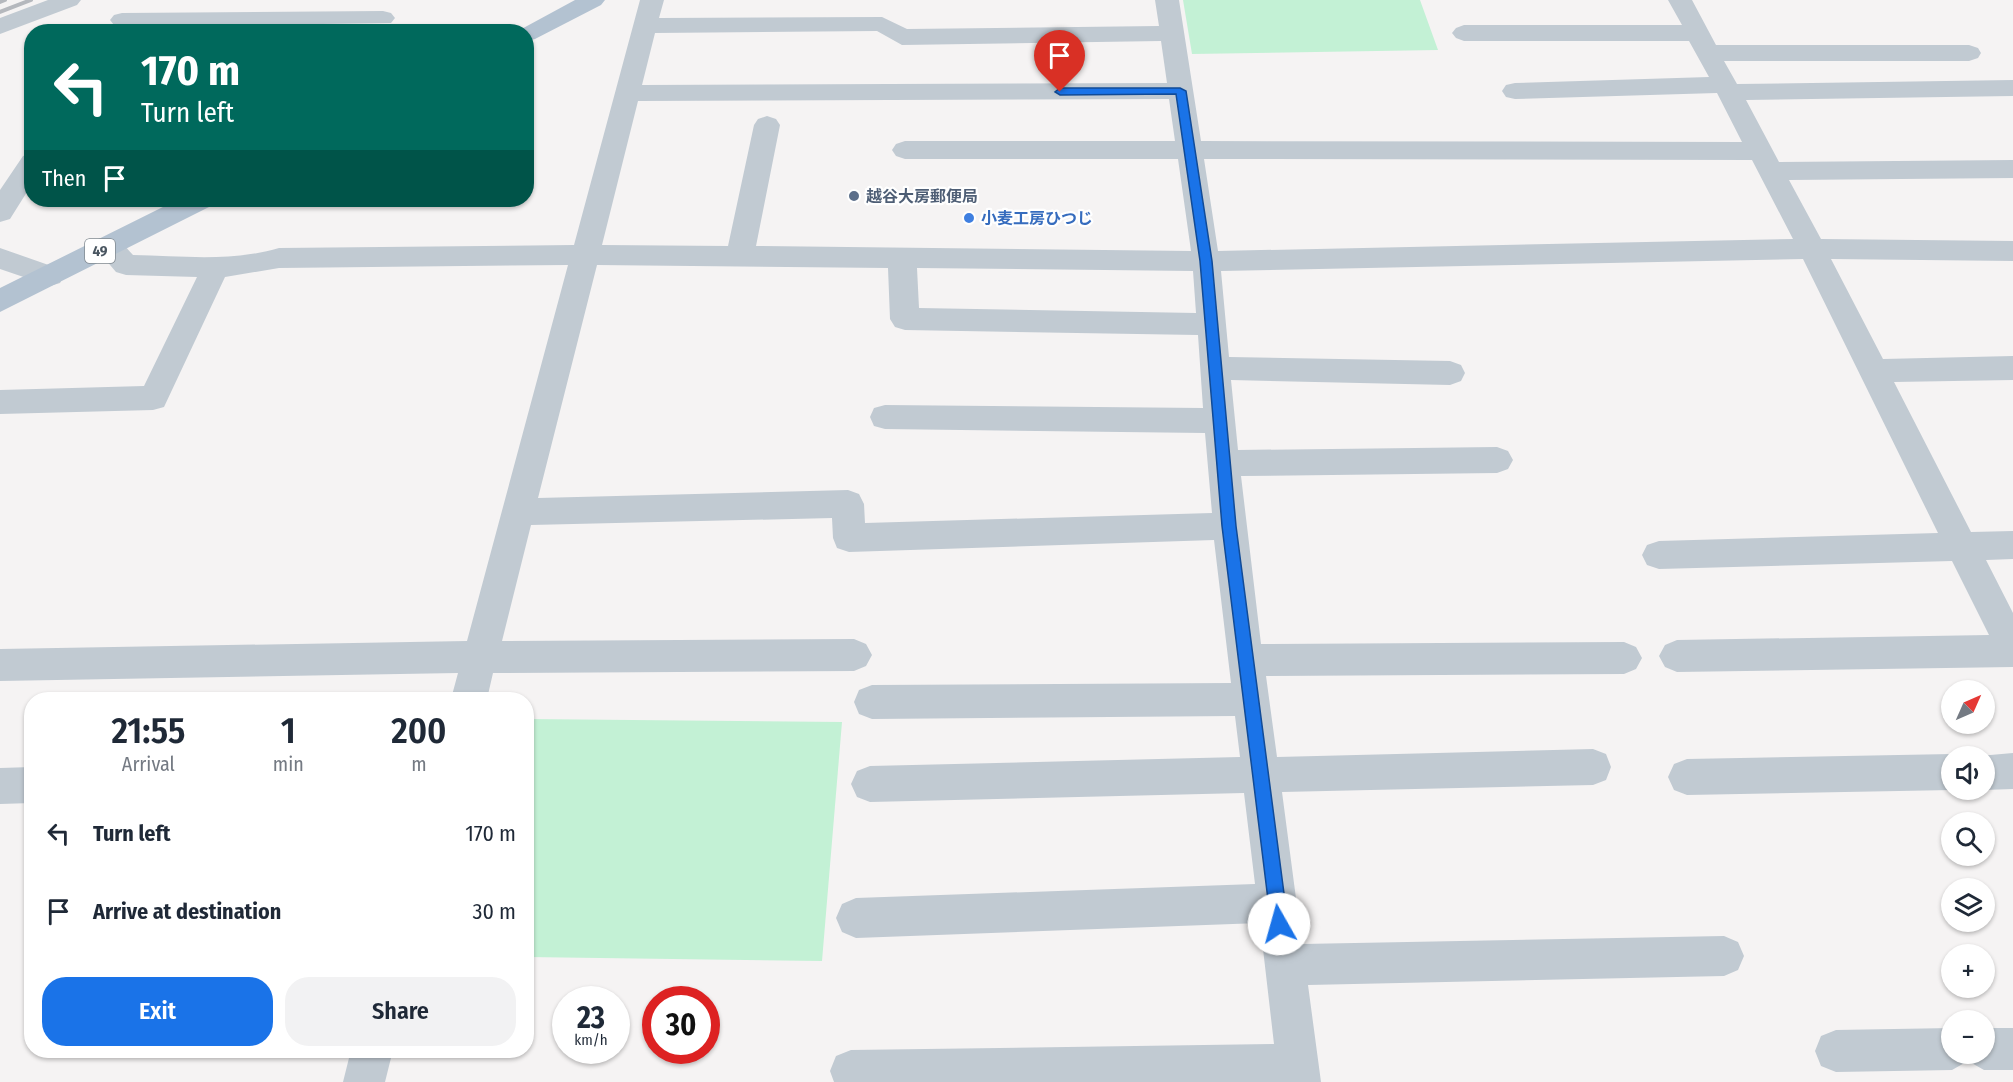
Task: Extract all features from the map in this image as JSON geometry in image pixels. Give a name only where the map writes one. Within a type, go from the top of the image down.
[{"type":"main road","points":[[534,30],[593,0]]},
{"type":"main road","name":"49","points":[[0,301],[185,207]]},
{"type":"street","points":[[0,27],[69,0]]},
{"type":"street","points":[[851,1071],[1299,1073],[1229,526],[1206,261],[1167,0]]},
{"type":"street","points":[[1677,656],[2013,649],[1812,249],[1680,0]]},
{"type":"street","points":[[471,692],[649,13],[882,24],[902,37],[1171,33]]},
{"type":"street","points":[[124,17],[383,18]]},
{"type":"street","points":[[1464,33],[1969,53]]},
{"type":"street","points":[[1515,91],[2013,88]]},
{"type":"street","points":[[629,93],[1180,91]]},
{"type":"street","points":[[740,257],[767,125]]},
{"type":"street","points":[[905,150],[1189,149],[1766,161],[2013,169]]},
{"type":"street","points":[[0,212],[24,174]]},
{"type":"street","points":[[108,246],[126,265],[267,263],[279,258],[584,255],[1206,261],[1812,249],[2013,251]]},
{"type":"street","points":[[0,258],[50,276]]},
{"type":"street","points":[[902,258],[905,319],[1211,324]]},
{"type":"street","points":[[0,402],[153,398],[217,265]]},
{"type":"street","points":[[1215,368],[1450,373]]},
{"type":"street","points":[[1873,370],[2013,368]]},
{"type":"street","points":[[885,417],[1220,421]]},
{"type":"street","points":[[1224,463],[1497,460]]},
{"type":"street","points":[[518,512],[848,504],[849,538],[1229,526]]},
{"type":"street","points":[[1659,555],[2013,545]]},
{"type":"street","points":[[0,664],[482,657],[854,655]]},
{"type":"street","points":[[1246,660],[1624,658]]},
{"type":"street","points":[[872,702],[1251,699]]},
{"type":"street","points":[[870,784],[1593,767]]},
{"type":"street","points":[[1995,772],[2013,771]]},
{"type":"street","points":[[1687,777],[1941,772]]},
{"type":"street","points":[[0,786],[24,785]]},
{"type":"street","points":[[856,918],[1277,903]]},
{"type":"street","points":[[1285,965],[1724,956]]},
{"type":"street","points":[[1836,1051],[1941,1049]]},
{"type":"street","points":[[1995,1049],[2013,1049]]},
{"type":"street","points":[[364,1082],[370,1058]]},
{"type":"green space","points":[[1183,0],[1420,0],[1438,50],[1192,54]]},
{"type":"green space","points":[[534,719],[842,722],[822,961],[534,957]]},
{"type":"railway","points":[[0,2],[5,0]]},
{"type":"railway","points":[[0,12],[31,0]]},
{"type":"place","name":"越谷大房郵便局","points":[[854,196]]},
{"type":"place","name":"小麦工房ひつじ","points":[[969,218]]},
{"type":"route","points":[[1060,92],[1180,91],[1206,261],[1229,526],[1279,924]]}]
